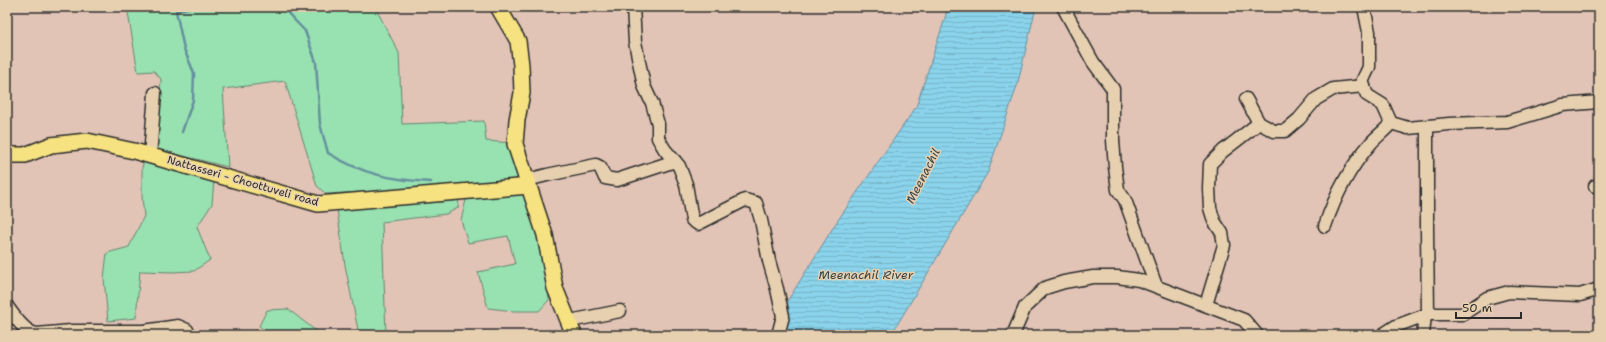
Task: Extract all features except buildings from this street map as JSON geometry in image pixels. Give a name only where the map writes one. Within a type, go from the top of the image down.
[{"type":"main road","points":[[498,7],[518,41],[521,64],[522,94],[516,120],[515,144],[545,235],[555,288],[572,328]]},
{"type":"main road","name":"Nattasseri - Choottuveli road","points":[[7,155],[25,155],[51,145],[87,141],[134,151],[318,204],[528,183]]},
{"type":"street","points":[[633,7],[635,42],[644,86],[652,103],[658,124],[658,138],[665,150],[679,166],[686,184],[692,220],[698,224],[745,200],[756,203],[783,316],[778,335]]},
{"type":"street","points":[[1063,7],[1093,62],[1113,89],[1113,140],[1118,190],[1124,200],[1156,286]]},
{"type":"street","points":[[1364,7],[1369,32],[1369,67],[1362,82],[1367,95],[1384,105],[1391,123]]},
{"type":"street","points":[[1246,99],[1260,123],[1274,131],[1285,131],[1299,119],[1316,99],[1333,89],[1364,86]]},
{"type":"street","points":[[150,156],[155,93]]},
{"type":"street","points":[[1391,123],[1408,128],[1449,124],[1507,122],[1563,105],[1599,102]]},
{"type":"street","points":[[1206,305],[1224,245],[1222,233],[1214,221],[1210,208],[1208,188],[1210,164],[1223,151],[1260,123]]},
{"type":"street","points":[[1325,226],[1330,210],[1342,184],[1372,142],[1385,131],[1391,123]]},
{"type":"street","points":[[1423,335],[1427,314],[1428,127]]},
{"type":"street","points":[[528,183],[547,174],[596,165],[600,167],[605,178],[617,180],[676,161]]},
{"type":"street","points":[[1013,335],[1025,306],[1046,288],[1064,282],[1094,277],[1117,277],[1139,280],[1156,286],[1244,320],[1257,335]]},
{"type":"street","points":[[1382,335],[1396,326],[1427,314],[1463,314],[1487,298],[1509,292],[1580,295],[1599,289]]},
{"type":"street","points":[[7,306],[17,320],[32,334],[50,334],[72,331],[144,331],[178,326],[187,330],[190,335]]},
{"type":"street","points":[[572,328],[620,311]]},
{"type":"green space","points":[[127,7],[375,7],[399,53],[402,124],[484,121],[486,141],[512,143],[521,183],[326,194],[317,186],[285,81],[223,89],[228,167],[156,149],[161,79],[154,71],[138,72]]},
{"type":"green space","points":[[144,160],[214,180],[212,204],[197,227],[210,260],[194,271],[140,271],[136,318],[108,321],[104,278],[107,253],[129,247],[144,216],[142,197],[142,168]]},
{"type":"green space","points":[[527,193],[544,255],[549,300],[539,311],[514,311],[488,308],[478,272],[515,264],[508,236],[468,243],[461,220],[467,196]]},
{"type":"green space","points":[[459,198],[458,208],[446,214],[382,222],[386,335],[359,335],[345,265],[337,209]]},
{"type":"green space","points":[[288,309],[321,335],[270,335],[259,326],[267,310]]},
{"type":"water","name":"Meenachil River","points":[[946,7],[1036,7],[1017,86],[988,172],[891,335],[780,335],[785,305],[836,223],[916,107],[946,15]]},
{"type":"waterway","points":[[182,132],[193,100],[194,73],[184,49],[176,11],[191,7]]},
{"type":"waterway","points":[[282,7],[305,31],[316,62],[320,124],[328,153],[353,166],[377,175],[403,180],[431,182]]},
{"type":"water label","name":"Meenachil","points":[[923,176]]}]
